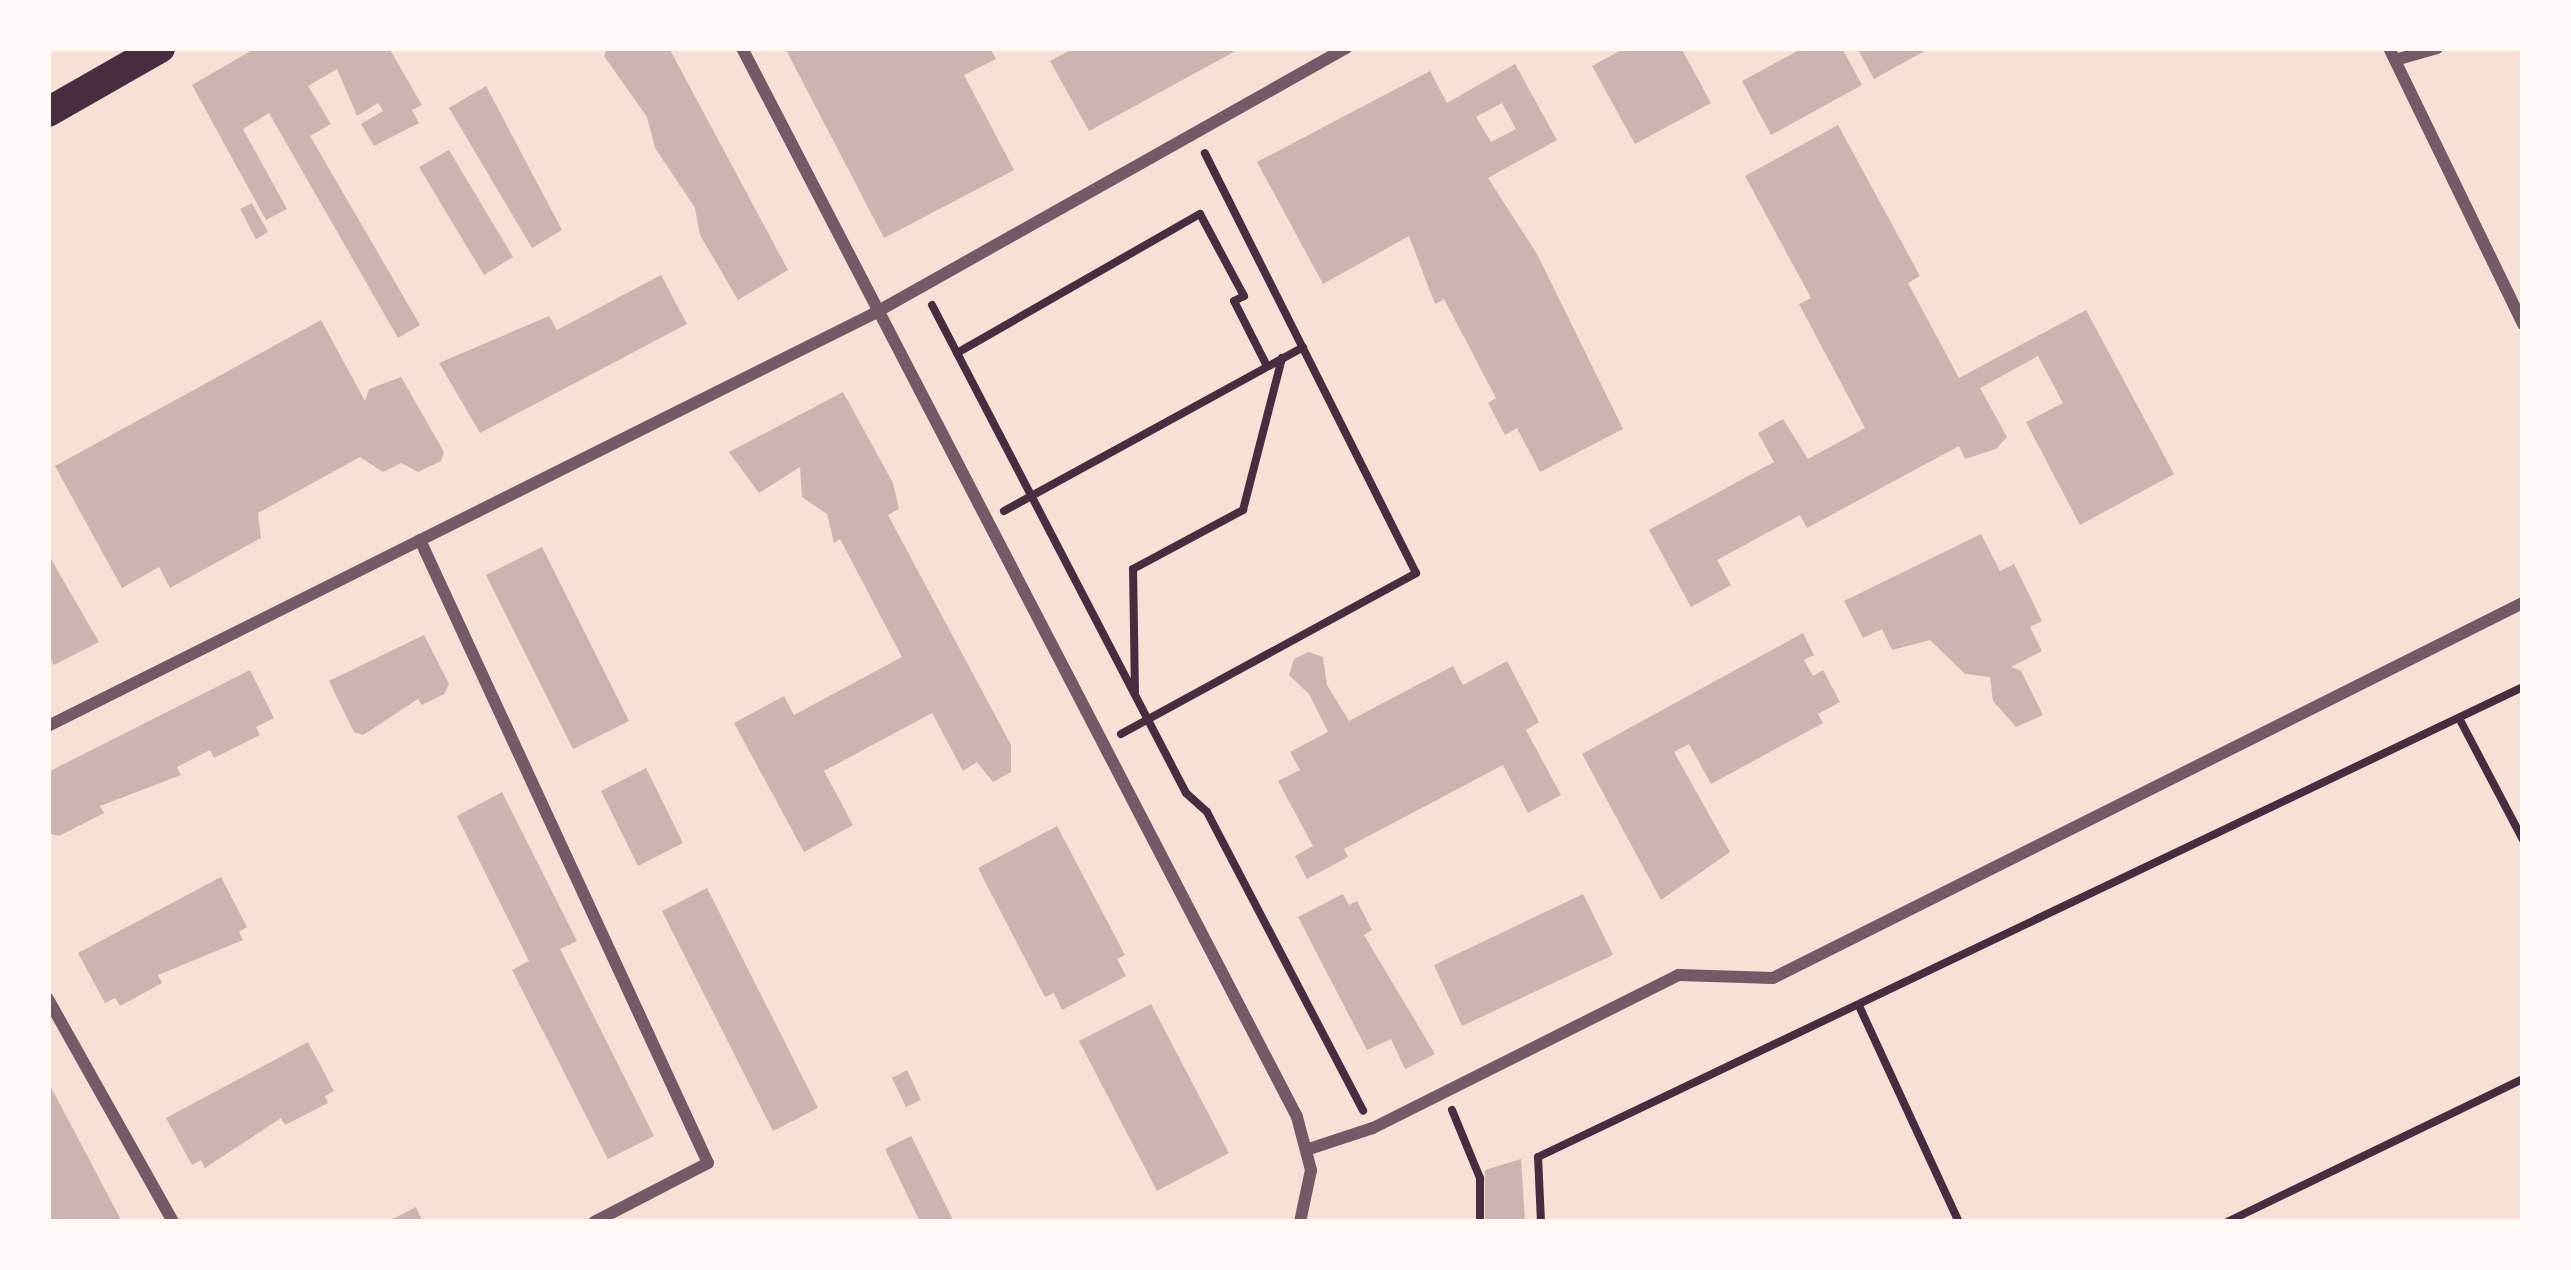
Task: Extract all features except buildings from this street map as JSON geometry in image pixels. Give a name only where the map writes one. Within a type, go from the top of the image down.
[{"type":"main road","points":[[48,112],[160,48]]},
{"type":"street","points":[[742,48],[873,314],[1102,744],[1309,1150],[1310,1192],[1300,1222]]},
{"type":"street","points":[[48,725],[873,314],[1346,48]]},
{"type":"street","points":[[2437,48],[2392,54],[2523,324]]},
{"type":"street","points":[[420,540],[708,1163],[594,1222]]},
{"type":"street","points":[[1309,1150],[1372,1128],[1679,975],[1773,978],[2523,603]]},
{"type":"street","points":[[48,1000],[173,1222]]},
{"type":"path","points":[[1102,744],[1416,573],[1194,130]]},
{"type":"path","points":[[957,352],[1200,214],[1244,296],[1234,301],[1268,366]]},
{"type":"path","points":[[922,286],[1186,794],[1207,812],[1372,1128]]},
{"type":"path","points":[[984,522],[1303,347]]},
{"type":"path","points":[[1135,695],[1133,569],[1244,509],[1282,358]]},
{"type":"path","points":[[1541,1222],[1538,1157],[1860,1008],[2523,687]]},
{"type":"path","points":[[2459,718],[2523,840]]},
{"type":"path","points":[[1860,1008],[1959,1222]]},
{"type":"path","points":[[2227,1222],[2523,1079]]},
{"type":"path","points":[[1445,1091],[1480,1178],[1480,1222]]}]
